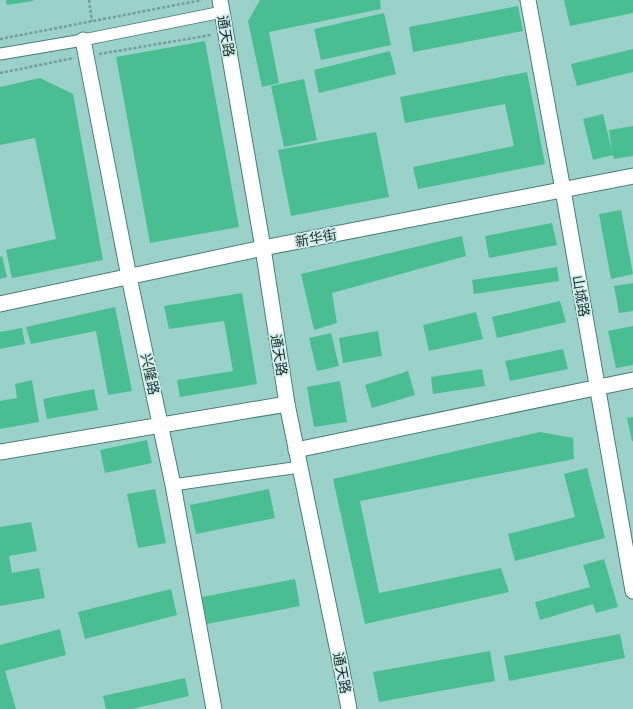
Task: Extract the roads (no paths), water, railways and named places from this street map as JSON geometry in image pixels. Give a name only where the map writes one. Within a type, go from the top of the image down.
[{"type":"street","name":"山城路","points":[[528,0],[563,190],[633,591]]},
{"type":"street","points":[[0,54],[83,40],[206,15],[221,6]]},
{"type":"street","name":"通天路","points":[[221,6],[263,248],[287,404],[341,663],[349,709]]},
{"type":"street","name":"兴隆路","points":[[83,40],[129,277],[173,485],[214,709]]},
{"type":"street","name":"新华街","points":[[0,304],[263,248],[633,176]]},
{"type":"street","points":[[296,450],[633,380]]},
{"type":"street","points":[[0,452],[287,404]]},
{"type":"street","points":[[173,485],[300,467]]}]
